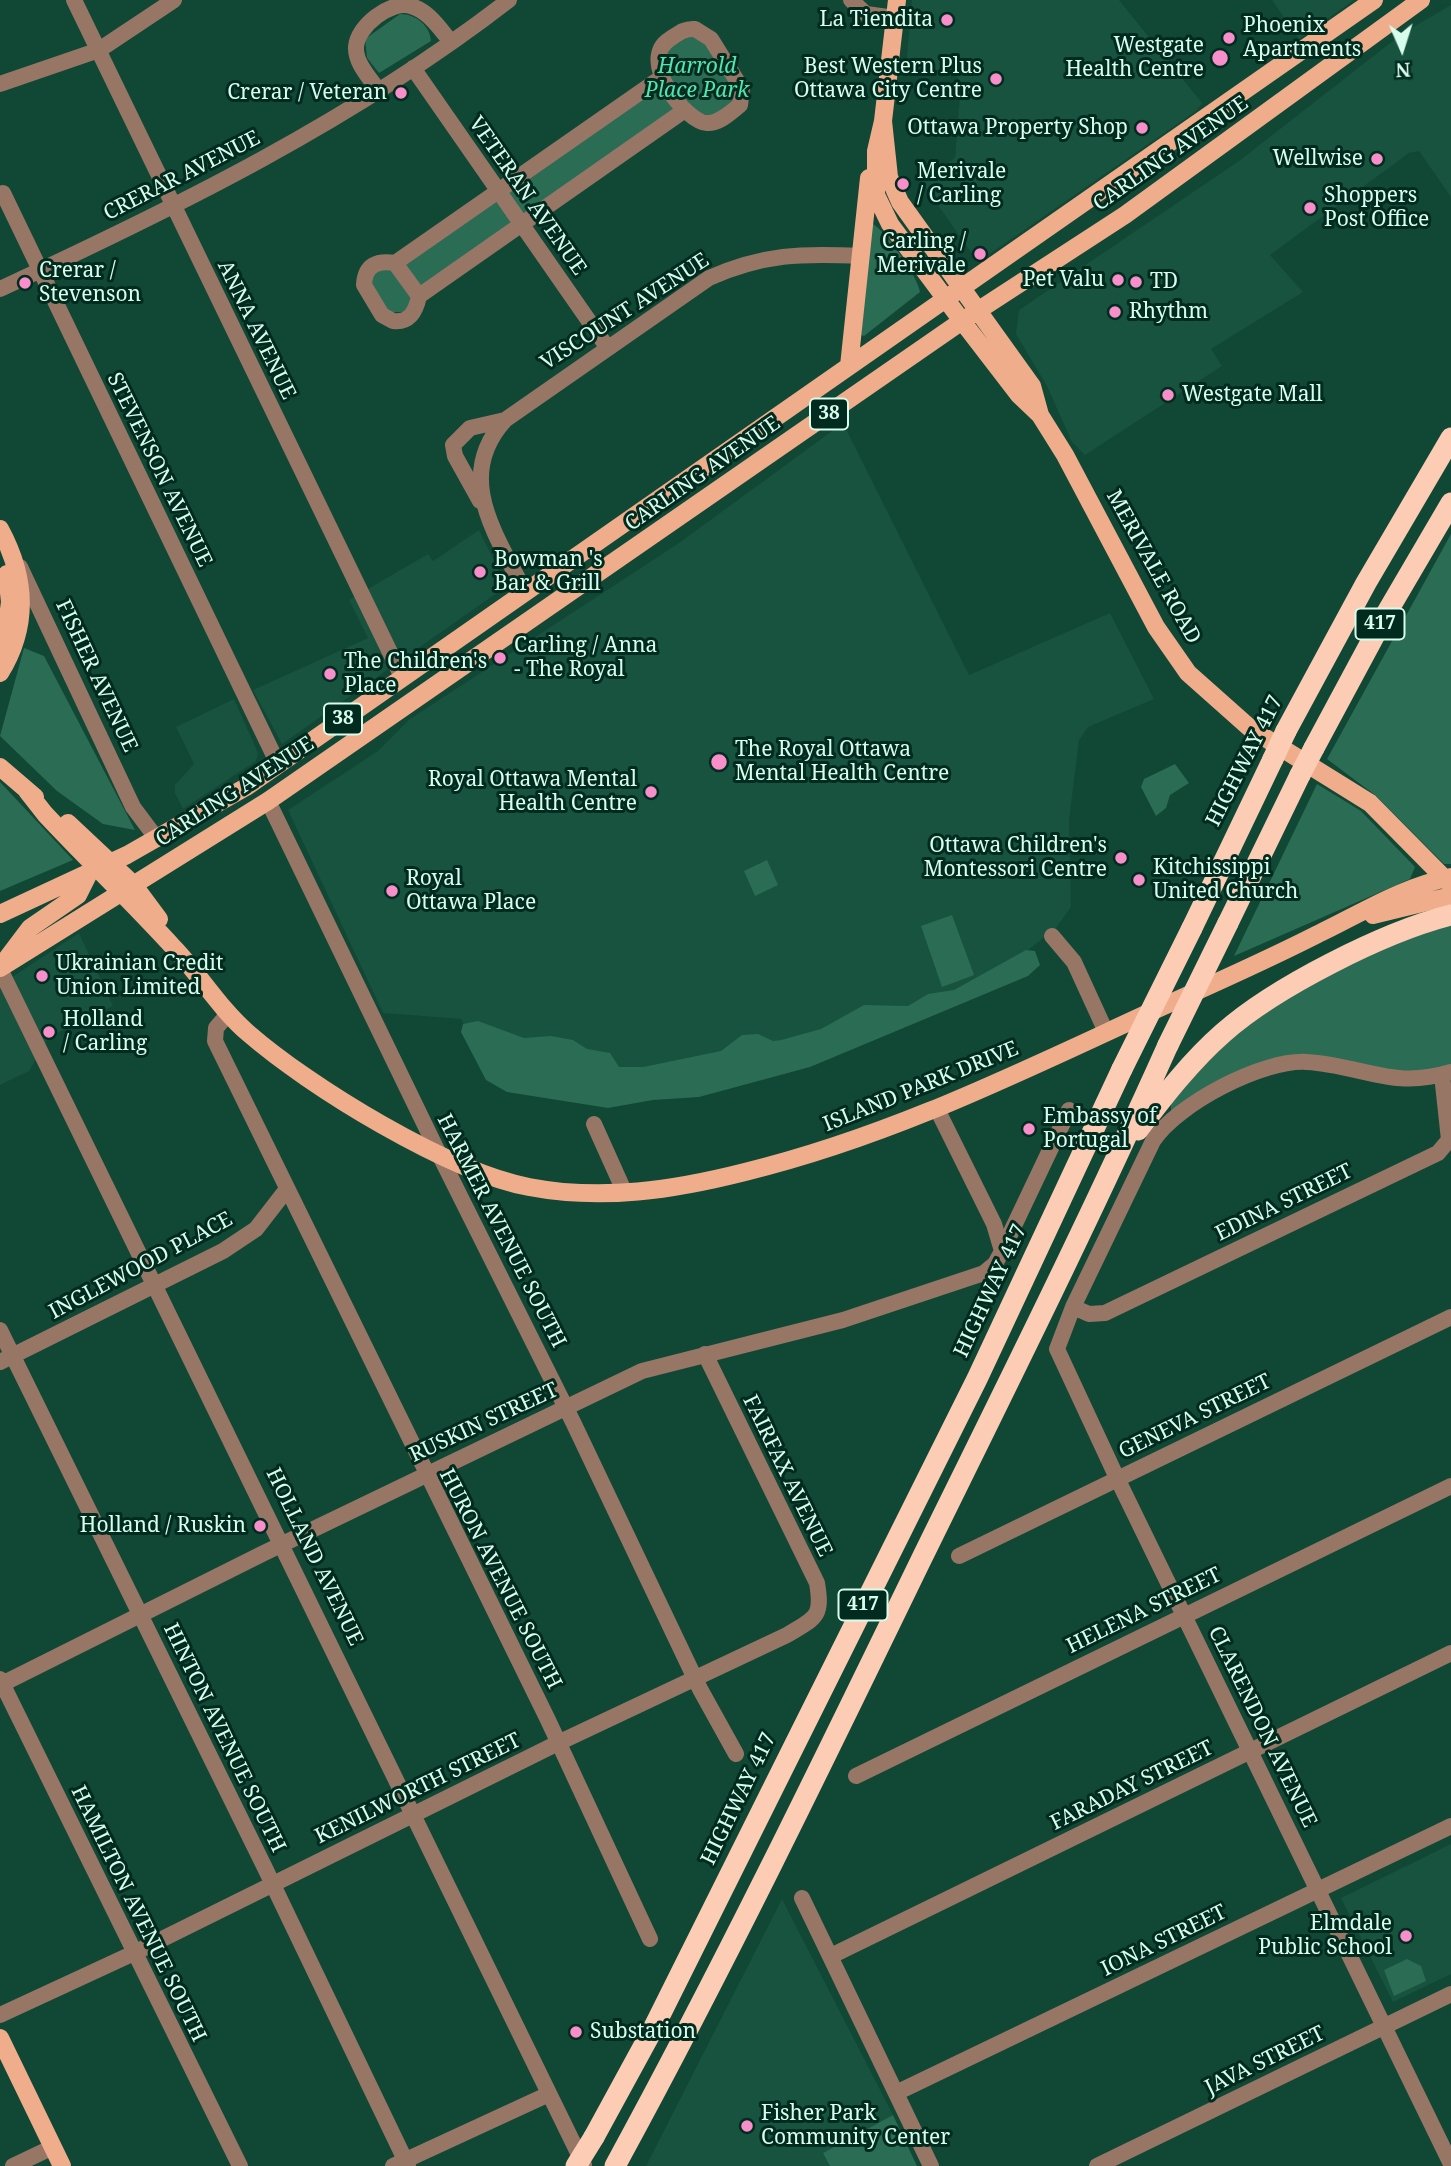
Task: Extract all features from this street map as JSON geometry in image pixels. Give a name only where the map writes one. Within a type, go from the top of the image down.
[{"type":"highway","name":"HIGHWAY 417","points":[[576,2166],[660,2014],[971,1392],[1122,1069],[1286,731],[1366,583],[1451,438]]},
{"type":"highway","name":"417","points":[[615,2166],[678,2051],[1116,1160],[1168,1045],[1300,775],[1386,614],[1451,503]]},
{"type":"highway","points":[[1116,1160],[1196,1059],[1248,1013],[1290,987],[1381,940],[1451,915]]},
{"type":"highway","points":[[629,2166],[678,2051]]},
{"type":"main road","name":"CARLING AVENUE","points":[[0,914],[157,839],[229,797],[1374,0]]},
{"type":"main road","name":"CARLING AVENUE","points":[[0,969],[268,801],[962,321],[1125,215],[1421,0]]},
{"type":"main road","name":"MERIVALE ROAD","points":[[896,9],[883,121],[876,151],[875,186],[884,214],[1013,388],[1040,415],[1077,477],[1156,627],[1188,673],[1251,729],[1370,803],[1448,880]]},
{"type":"main road","name":"MERIVALE ROAD","points":[[883,121],[892,186],[909,216],[1032,386],[1040,415]]},
{"type":"main road","points":[[849,366],[868,182],[876,151]]},
{"type":"main road","name":"FISHER AVENUE","points":[[0,529],[6,547]]},
{"type":"main road","points":[[0,666],[10,602],[6,547]]},
{"type":"main road","points":[[0,673],[16,642],[22,611],[20,584],[6,547]]},
{"type":"main road","points":[[380,693],[395,714]]},
{"type":"main road","name":"ISLAND PARK DRIVE","points":[[0,767],[27,791],[98,869],[127,888],[166,927],[176,950],[228,1014],[270,1051],[326,1089],[438,1152],[491,1177],[519,1185],[572,1193],[625,1193],[691,1184],[782,1163],[875,1135],[1106,1032],[1320,933],[1390,897],[1448,880]]},
{"type":"main road","points":[[0,969],[30,928],[78,895],[98,869]]},
{"type":"main road","name":"ISLAND PARK DRIVE","points":[[1320,933],[1396,908],[1451,895]]},
{"type":"main road","points":[[0,2038],[62,2166]]},
{"type":"street","name":"ANNA AVENUE","points":[[74,0],[402,677]]},
{"type":"street","points":[[0,84],[99,50],[174,0]]},
{"type":"street","name":"CRERAR AVENUE","points":[[0,289],[173,207],[329,122],[413,68],[509,0]]},
{"type":"street","name":"MERIVALE ROAD","points":[[851,0],[866,14],[896,9]]},
{"type":"street","points":[[378,90],[360,65],[356,48],[360,34],[368,23],[388,9],[409,4],[419,10],[451,42]]},
{"type":"street","points":[[695,29],[706,33],[741,83],[743,94],[740,105],[718,121],[700,122],[685,110],[657,68],[658,50],[663,43],[684,30],[695,29]]},
{"type":"street","name":"VETERAN AVENUE","points":[[413,68],[607,347]]},
{"type":"street","points":[[662,78],[395,263],[379,261],[372,265],[364,278],[367,292],[382,315],[393,321],[407,319],[412,315],[419,296],[685,110]]},
{"type":"street","name":"STEVENSON AVENUE","points":[[3,193],[278,764]]},
{"type":"street","name":"VISCOUNT AVENUE","points":[[483,506],[480,477],[484,456],[490,439],[505,421],[695,286],[743,264],[798,253],[860,256]]},
{"type":"street","points":[[395,263],[419,296]]},
{"type":"street","name":"VISCOUNT AVENUE","points":[[505,421],[470,428],[453,444],[454,456],[483,506],[525,592]]},
{"type":"street","name":"FISHER AVENUE","points":[[6,547],[132,807],[157,839]]},
{"type":"street","name":"HARMER AVENUE SOUTH","points":[[268,801],[566,1408],[695,1678],[736,1754]]},
{"type":"street","points":[[1052,936],[1080,972],[1106,1032]]},
{"type":"street","name":"HOLLAND AVENUE","points":[[0,969],[585,2166]]},
{"type":"street","name":"HURON AVENUE SOUTH","points":[[228,1014],[216,1028],[214,1038],[558,1743],[650,1939]]},
{"type":"street","name":"CLARENDON AVENUE","points":[[1446,1074],[1411,1079],[1385,1078],[1316,1062],[1292,1062],[1260,1071],[1181,1111],[1153,1141],[1073,1307],[1059,1343],[1058,1354],[1451,2165]]},
{"type":"street","name":"EDINA STREET","points":[[1073,1307],[1089,1314],[1105,1313],[1438,1153],[1449,1140],[1446,1074]]},
{"type":"street","points":[[937,1109],[994,1224],[1002,1251]]},
{"type":"street","name":"RUSKIN STREET","points":[[1,1683],[642,1371],[843,1320],[984,1273],[995,1264],[1002,1251],[1069,1110]]},
{"type":"street","points":[[594,1124],[625,1193]]},
{"type":"street","name":"INGLEWOOD PLACE","points":[[6,1359],[223,1251],[256,1229],[287,1189]]},
{"type":"street","name":"GENEVA STREET","points":[[959,1556],[1451,1317]]},
{"type":"street","name":"HINTON AVENUE SOUTH","points":[[0,1330],[6,1359],[139,1615],[272,1883],[402,2164]]},
{"type":"street","name":"FAIRFAX AVENUE","points":[[705,1354],[817,1583],[820,1609],[816,1617]]},
{"type":"street","name":"HELENA STREET","points":[[856,1776],[1451,1486]]},
{"type":"street","name":"KENILWORTH STREET","points":[[0,2015],[134,1953],[558,1743],[787,1635],[816,1617]]},
{"type":"street","name":"FARADAY STREET","points":[[831,1956],[1451,1653]]},
{"type":"street","name":"HAMILTON AVENUE SOUTH","points":[[1,1683],[240,2166]]},
{"type":"street","name":"IONA STREET","points":[[896,2093],[1451,1826]]},
{"type":"street","points":[[802,1898],[931,2166]]},
{"type":"street","name":"JAVA STREET","points":[[1097,2166],[1451,1994]]},
{"type":"street","points":[[402,2164],[549,2094]]},
{"type":"street","points":[[13,2166],[52,2147]]},
{"type":"shaded area","points":[[912,0],[1119,0],[1202,103],[1196,111],[978,262],[921,181],[955,158],[961,83],[954,72],[906,67]]},
{"type":"shaded area","points":[[1272,0],[1354,0],[1299,39]]},
{"type":"shaded area","points":[[1451,5],[1451,197],[1419,151],[1409,153],[1270,255],[1303,292],[1211,349],[1222,366],[1085,455],[1072,442],[1047,386],[1016,334],[1019,310],[1239,161],[1403,33]]},
{"type":"shaded area","name":"The Royal Ottawa Mental Health Centre","points":[[843,423],[969,675],[1110,613],[1154,699],[1088,727],[1079,740],[1069,821],[1071,907],[1056,928],[1000,972],[764,1074],[494,1079],[461,1019],[383,1013],[288,810],[378,751],[410,719],[679,543]]},
{"type":"shaded area","points":[[479,530],[504,581],[501,590],[282,744],[253,690],[368,638],[349,600],[428,554],[433,561]]},
{"type":"shaded area","points":[[234,699],[258,753],[256,761],[183,809],[175,793],[175,785],[194,764],[176,727]]},
{"type":"shaded area","points":[[79,933],[113,1006],[49,1037],[29,1071],[0,1085],[0,985]]},
{"type":"shaded area","name":"Elmdale Public School","points":[[1451,1844],[1451,1974],[1393,2002],[1341,1898]]},
{"type":"shaded area","points":[[782,1899],[893,2115],[824,2153],[830,2166],[646,2166]]},
{"type":"green space","points":[[400,14],[411,16],[425,25],[431,41],[379,73],[367,58],[365,39]]},
{"type":"green space","name":"Harrold Place Park","points":[[692,35],[705,41],[735,83],[734,102],[715,116],[694,113],[410,305],[404,312],[389,312],[373,292],[371,281],[377,271],[667,79],[663,63],[670,48]]},
{"type":"green space","points":[[871,223],[900,254],[920,292],[864,336],[861,335]]},
{"type":"green space","points":[[1451,534],[1451,864],[1444,864],[1375,795],[1327,759]]},
{"type":"green space","points":[[24,648],[44,656],[135,830],[103,824],[57,791],[0,736]]},
{"type":"green space","points":[[1175,764],[1189,783],[1170,795],[1166,808],[1156,816],[1141,787],[1144,779]]},
{"type":"green space","points":[[0,782],[73,860],[0,891]]},
{"type":"green space","points":[[1317,784],[1361,811],[1415,867],[1410,879],[1234,956]]},
{"type":"green space","points":[[767,860],[778,885],[755,896],[744,871]]},
{"type":"green space","points":[[952,915],[974,975],[942,987],[921,926]]},
{"type":"green space","points":[[1451,919],[1451,1077],[1299,1066],[1259,1076],[1171,1122],[1171,1104],[1182,1088],[1212,1053],[1262,1011],[1363,953]]},
{"type":"green space","points":[[1026,950],[1035,951],[1040,965],[1028,976],[810,1067],[699,1097],[653,1100],[608,1108],[507,1092],[486,1080],[461,1032],[463,1024],[478,1021],[524,1038],[551,1036],[573,1040],[587,1049],[610,1053],[619,1067],[643,1067],[721,1051],[742,1035],[758,1034],[773,1041],[821,1029],[864,1005],[908,1006],[928,994],[954,990]]},
{"type":"green space","points":[[1407,1959],[1421,1966],[1426,1981],[1394,1996],[1384,1970]]},
{"type":"green space","points":[[893,2115],[917,2166],[830,2166],[823,2153]]},
{"type":"place","name":"La Tiendita","points":[[947,20]]},
{"type":"place","name":"Phoenix Apartments","points":[[1229,38]]},
{"type":"place","name":"Westgate Health Centre","points":[[1220,58]]},
{"type":"place","name":"Best Western Plus Ottawa City Centre","points":[[996,79]]},
{"type":"place","name":"Crerar / Veteran","points":[[401,93]]},
{"type":"place","name":"Ottawa Property Shop","points":[[1142,128]]},
{"type":"place","name":"Wellwise","points":[[1377,159]]},
{"type":"place","name":"Merivale / Carling","points":[[903,184]]},
{"type":"place","name":"Shoppers Post Office","points":[[1310,208]]},
{"type":"place","name":"Carling / Merivale","points":[[980,254]]},
{"type":"place","name":"Pet Valu","points":[[1118,280]]},
{"type":"place","name":"TD","points":[[1136,282]]},
{"type":"place","name":"Crerar / Stevenson","points":[[25,283]]},
{"type":"place","name":"Rhythm","points":[[1115,312]]},
{"type":"place","name":"Westgate Mall","points":[[1168,395]]},
{"type":"place","name":"Bowman 's Bar & Grill","points":[[480,572]]},
{"type":"place","name":"Carling / Anna - The Royal","points":[[500,658]]},
{"type":"place","name":"The Children's Place","points":[[330,674]]},
{"type":"place","name":"The Royal Ottawa Mental Health Centre","points":[[719,762]]},
{"type":"place","name":"Royal Ottawa Mental Health Centre","points":[[651,792]]},
{"type":"place","name":"Ottawa Children's Montessori Centre","points":[[1121,858]]},
{"type":"place","name":"Kitchissippi United Church","points":[[1139,880]]},
{"type":"place","name":"Royal Ottawa Place","points":[[392,891]]},
{"type":"place","name":"Ukrainian Credit Union Limited","points":[[42,976]]},
{"type":"place","name":"Holland / Carling","points":[[49,1032]]},
{"type":"place","name":"Embassy of Portugal","points":[[1029,1129]]},
{"type":"place","name":"Holland / Ruskin","points":[[260,1526]]},
{"type":"place","name":"Elmdale Public School","points":[[1406,1936]]},
{"type":"place","name":"Substation","points":[[576,2032]]},
{"type":"place","name":"Fisher Park Community Center","points":[[747,2126]]}]
